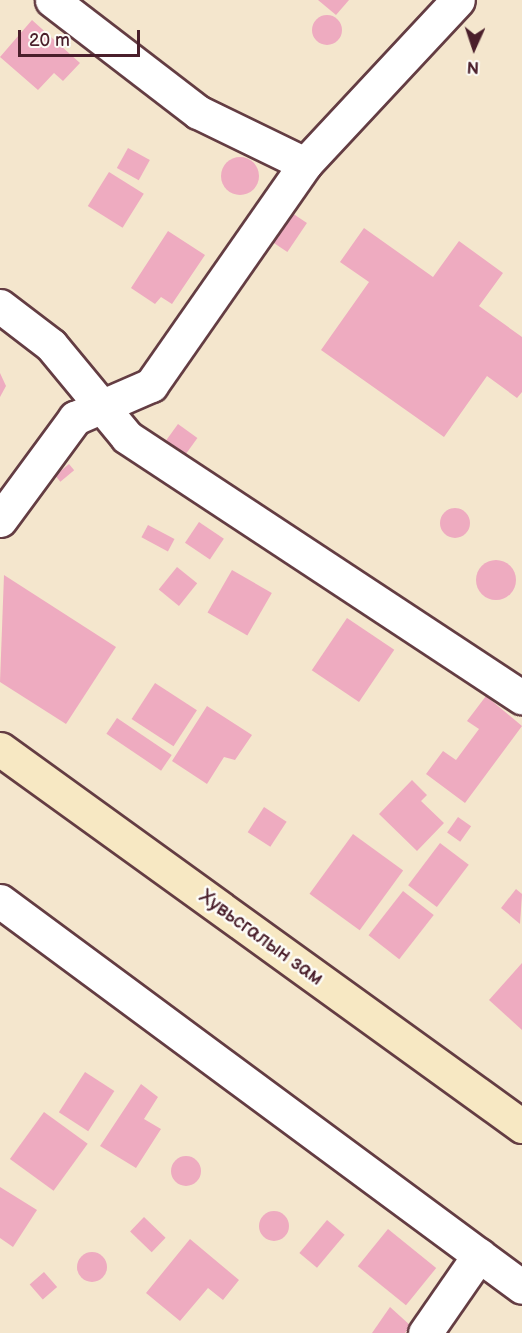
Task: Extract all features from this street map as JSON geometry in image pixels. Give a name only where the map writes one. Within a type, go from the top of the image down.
[{"type":"main road","name":"Хувьсгалын зам","points":[[0,750],[522,1126]]},
{"type":"street","points":[[52,0],[198,112],[305,164]]},
{"type":"street","points":[[0,520],[75,418],[151,385],[305,164],[458,0]]},
{"type":"street","points":[[0,306],[51,345],[104,406],[127,437],[522,697]]},
{"type":"street","points":[[0,901],[522,1287]]},
{"type":"street","points":[[425,1333],[479,1255]]},
{"type":"building","points":[[318,0],[349,0],[336,15]]},
{"type":"building","points":[[327,15],[338,19],[342,30],[338,41],[327,45],[316,41],[312,30],[316,19]]},
{"type":"building","points":[[32,20],[80,63],[63,81],[54,73],[38,90],[0,57]]},
{"type":"building","points":[[128,148],[150,160],[139,180],[117,168]]},
{"type":"building","points":[[240,157],[254,162],[259,176],[254,190],[240,195],[226,190],[221,176],[226,162]]},
{"type":"building","points":[[109,172],[144,194],[123,228],[88,206]]},
{"type":"building","points":[[292,213],[307,223],[287,252],[272,242]]},
{"type":"building","points":[[364,228],[433,277],[459,241],[503,273],[479,306],[522,337],[522,392],[517,398],[487,376],[444,437],[321,350],[369,282],[340,262]]},
{"type":"building","points":[[168,231],[205,255],[172,304],[161,297],[155,304],[131,288]]},
{"type":"building","points":[[0,373],[6,386],[0,397]]},
{"type":"building","points":[[178,424],[197,438],[186,454],[166,440]]},
{"type":"building","points":[[69,464],[74,470],[60,482],[55,476]]},
{"type":"building","points":[[455,508],[466,512],[470,523],[466,534],[455,538],[444,534],[440,523],[444,512]]},
{"type":"building","points":[[199,522],[224,539],[210,560],[185,543]]},
{"type":"building","points":[[148,525],[174,539],[168,551],[141,537]]},
{"type":"building","points":[[496,560],[504,561],[510,566],[515,572],[515,588],[510,594],[504,599],[496,600],[488,599],[482,594],[477,588],[476,580],[477,572],[482,566],[488,561]]},
{"type":"building","points":[[177,567],[197,583],[179,606],[159,590]]},
{"type":"building","points":[[232,570],[272,593],[247,635],[208,612]]},
{"type":"building","points":[[4,575],[116,647],[66,724],[0,682]]},
{"type":"building","points":[[347,618],[394,650],[359,702],[312,670]]},
{"type":"building","points":[[155,683],[197,710],[174,746],[132,719]]},
{"type":"building","points":[[486,696],[522,726],[465,803],[426,774],[443,751],[456,760],[479,729],[467,721]]},
{"type":"building","points":[[207,706],[252,735],[235,760],[224,757],[207,784],[172,761]]},
{"type":"building","points":[[117,718],[172,755],[161,771],[106,734]]},
{"type":"building","points":[[412,780],[427,795],[421,801],[444,823],[417,851],[379,814]]},
{"type":"building","points":[[264,807],[287,822],[270,847],[248,832]]},
{"type":"building","points":[[458,817],[471,826],[460,842],[447,833]]},
{"type":"building","points":[[353,834],[403,870],[360,930],[310,894]]},
{"type":"building","points":[[440,843],[469,865],[437,907],[408,885]]},
{"type":"building","points":[[516,889],[522,894],[520,924],[501,908]]},
{"type":"building","points":[[403,891],[434,915],[399,959],[369,935]]},
{"type":"building","points":[[522,963],[522,1030],[489,1000]]},
{"type":"building","points":[[85,1072],[114,1091],[88,1131],[59,1112]]},
{"type":"building","points":[[141,1084],[158,1097],[144,1119],[161,1129],[136,1168],[100,1146]]},
{"type":"building","points":[[44,1112],[88,1144],[54,1191],[10,1159]]},
{"type":"building","points":[[186,1156],[197,1160],[201,1171],[197,1182],[186,1186],[175,1182],[171,1171],[175,1160]]},
{"type":"building","points":[[0,1187],[37,1210],[13,1247],[0,1238]]},
{"type":"building","points":[[274,1211],[285,1215],[289,1226],[285,1237],[274,1241],[263,1237],[259,1226],[263,1215]]},
{"type":"building","points":[[144,1217],[166,1238],[152,1252],[130,1231]]},
{"type":"building","points":[[327,1220],[345,1235],[317,1268],[299,1253]]},
{"type":"building","points":[[388,1229],[436,1268],[406,1305],[358,1266]]},
{"type":"building","points":[[190,1239],[239,1280],[223,1300],[208,1288],[180,1321],[146,1293]]},
{"type":"building","points":[[92,1252],[103,1256],[107,1267],[103,1278],[92,1282],[81,1278],[77,1267],[81,1256]]},
{"type":"building","points":[[44,1272],[57,1287],[43,1300],[30,1284]]},
{"type":"building","points":[[390,1307],[411,1326],[405,1333],[372,1333]]}]
